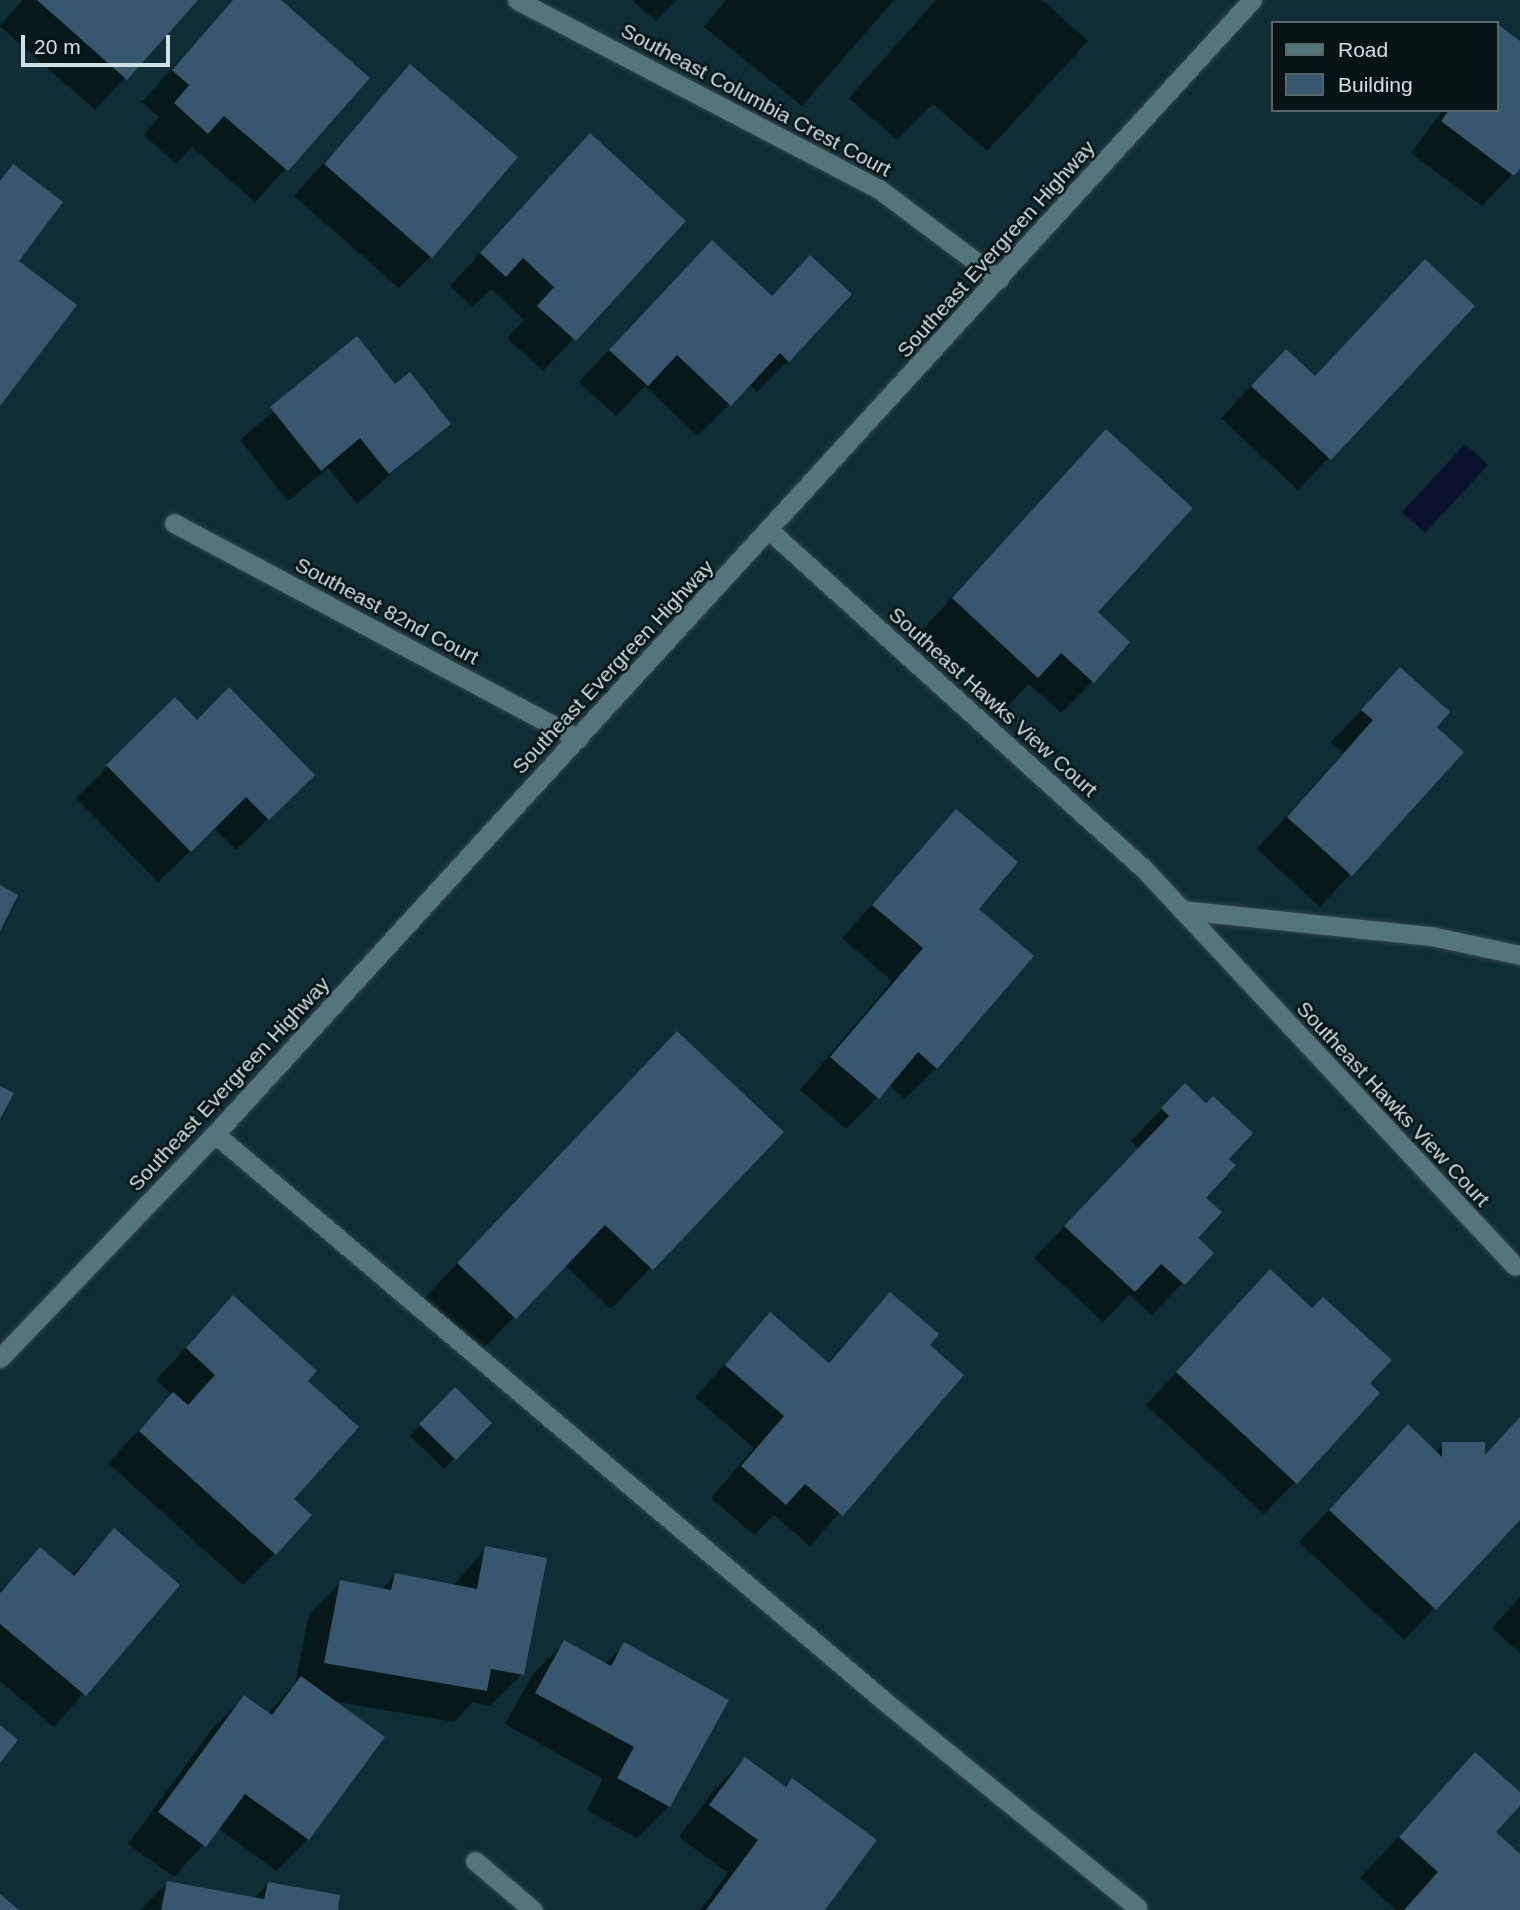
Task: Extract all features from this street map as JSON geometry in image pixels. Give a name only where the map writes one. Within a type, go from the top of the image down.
[{"type":"street","name":"Southeast Columbia Crest Court","points":[[517,0],[878,189],[999,279]]},
{"type":"street","name":"Southeast Evergreen Highway","points":[[0,1358],[215,1134],[770,531],[1252,0]]},
{"type":"street","name":"Southeast 82nd Court","points":[[174,523],[578,738]]},
{"type":"street","name":"Southeast Hawks View Court","points":[[770,531],[1144,869],[1514,1266]]},
{"type":"street","points":[[1182,910],[1431,936],[1520,955]]},
{"type":"street","points":[[215,1134],[883,1700],[1137,1907]]},
{"type":"street","points":[[475,1861],[533,1910]]},
{"type":"water","points":[[1465,444],[1488,465],[1425,533],[1402,512]]},
{"type":"building","points":[[37,0],[198,0],[127,80]]},
{"type":"building","points":[[233,0],[281,0],[370,78],[288,171],[224,116],[208,134],[174,103],[189,85],[172,70]]},
{"type":"building","points":[[1499,25],[1520,41],[1520,169],[1514,176],[1441,121],[1448,112],[1499,112]]},
{"type":"building","points":[[410,64],[518,157],[432,258],[324,164]]},
{"type":"building","points":[[590,133],[686,221],[576,341],[537,306],[554,287],[523,258],[506,277],[480,253]]},
{"type":"building","points":[[13,164],[63,202],[19,261],[77,305],[0,406],[0,181]]},
{"type":"building","points":[[712,240],[772,296],[810,255],[852,294],[789,362],[780,353],[731,406],[677,355],[648,386],[609,350]]},
{"type":"building","points":[[1425,259],[1475,306],[1331,460],[1251,386],[1286,349],[1315,376]]},
{"type":"building","points":[[357,336],[395,384],[410,372],[451,424],[389,474],[360,438],[321,471],[270,407]]},
{"type":"building","points":[[1106,429],[1193,508],[1098,612],[1130,642],[1094,683],[1061,653],[1038,678],[952,598]]},
{"type":"building","points":[[1400,667],[1450,712],[1437,727],[1464,752],[1352,876],[1287,817],[1373,720],[1361,710]]},
{"type":"building","points":[[229,687],[315,775],[269,820],[246,797],[191,852],[106,765],[175,697],[197,720]]},
{"type":"building","points":[[956,809],[1018,862],[979,909],[1034,956],[937,1069],[918,1052],[879,1099],[830,1057],[923,948],[872,905]]},
{"type":"building","points":[[0,885],[18,895],[0,931]]},
{"type":"building","points":[[677,1031],[784,1132],[653,1270],[605,1225],[516,1319],[457,1263]]},
{"type":"building","points":[[1185,1083],[1206,1103],[1213,1096],[1253,1133],[1229,1159],[1236,1165],[1206,1198],[1222,1212],[1198,1238],[1214,1253],[1185,1285],[1161,1264],[1135,1292],[1064,1226],[1169,1116],[1161,1108]]},
{"type":"building","points":[[0,1086],[14,1093],[0,1119]]},
{"type":"building","points":[[1270,1269],[1312,1308],[1323,1297],[1392,1360],[1370,1383],[1380,1393],[1297,1484],[1176,1372]]},
{"type":"building","points":[[890,1292],[939,1334],[930,1345],[964,1375],[843,1516],[805,1484],[786,1505],[741,1466],[784,1416],[725,1365],[770,1312],[829,1363]]},
{"type":"building","points":[[233,1295],[317,1371],[308,1381],[359,1427],[294,1499],[312,1515],[276,1555],[139,1431],[173,1392],[188,1405],[215,1375],[186,1348]]},
{"type":"building","points":[[455,1387],[492,1423],[456,1460],[419,1424]]},
{"type":"building","points":[[1520,1417],[1520,1520],[1436,1610],[1329,1510],[1408,1424],[1442,1457],[1442,1442],[1485,1442],[1485,1455]]},
{"type":"building","points":[[114,1528],[180,1585],[86,1696],[0,1624],[0,1593],[40,1547],[74,1576]]},
{"type":"building","points":[[485,1546],[547,1558],[524,1675],[491,1669],[487,1691],[324,1663],[340,1580],[391,1590],[395,1573],[477,1589]]},
{"type":"building","points":[[564,1640],[611,1666],[624,1642],[729,1700],[670,1807],[617,1778],[634,1747],[535,1693]]},
{"type":"building","points":[[301,1676],[385,1737],[309,1840],[245,1794],[206,1847],[158,1812],[244,1695],[272,1715]]},
{"type":"building","points":[[0,1725],[18,1740],[0,1763]]},
{"type":"building","points":[[1475,1752],[1520,1792],[1520,1806],[1496,1832],[1520,1854],[1520,1910],[1404,1910],[1438,1872],[1399,1837]]},
{"type":"building","points":[[745,1757],[786,1787],[792,1778],[877,1840],[825,1910],[706,1910],[758,1840],[709,1805]]},
{"type":"building","points":[[167,1881],[264,1899],[268,1882],[340,1895],[338,1910],[161,1910]]},
{"type":"building","points":[[0,1894],[19,1910],[0,1910]]}]
